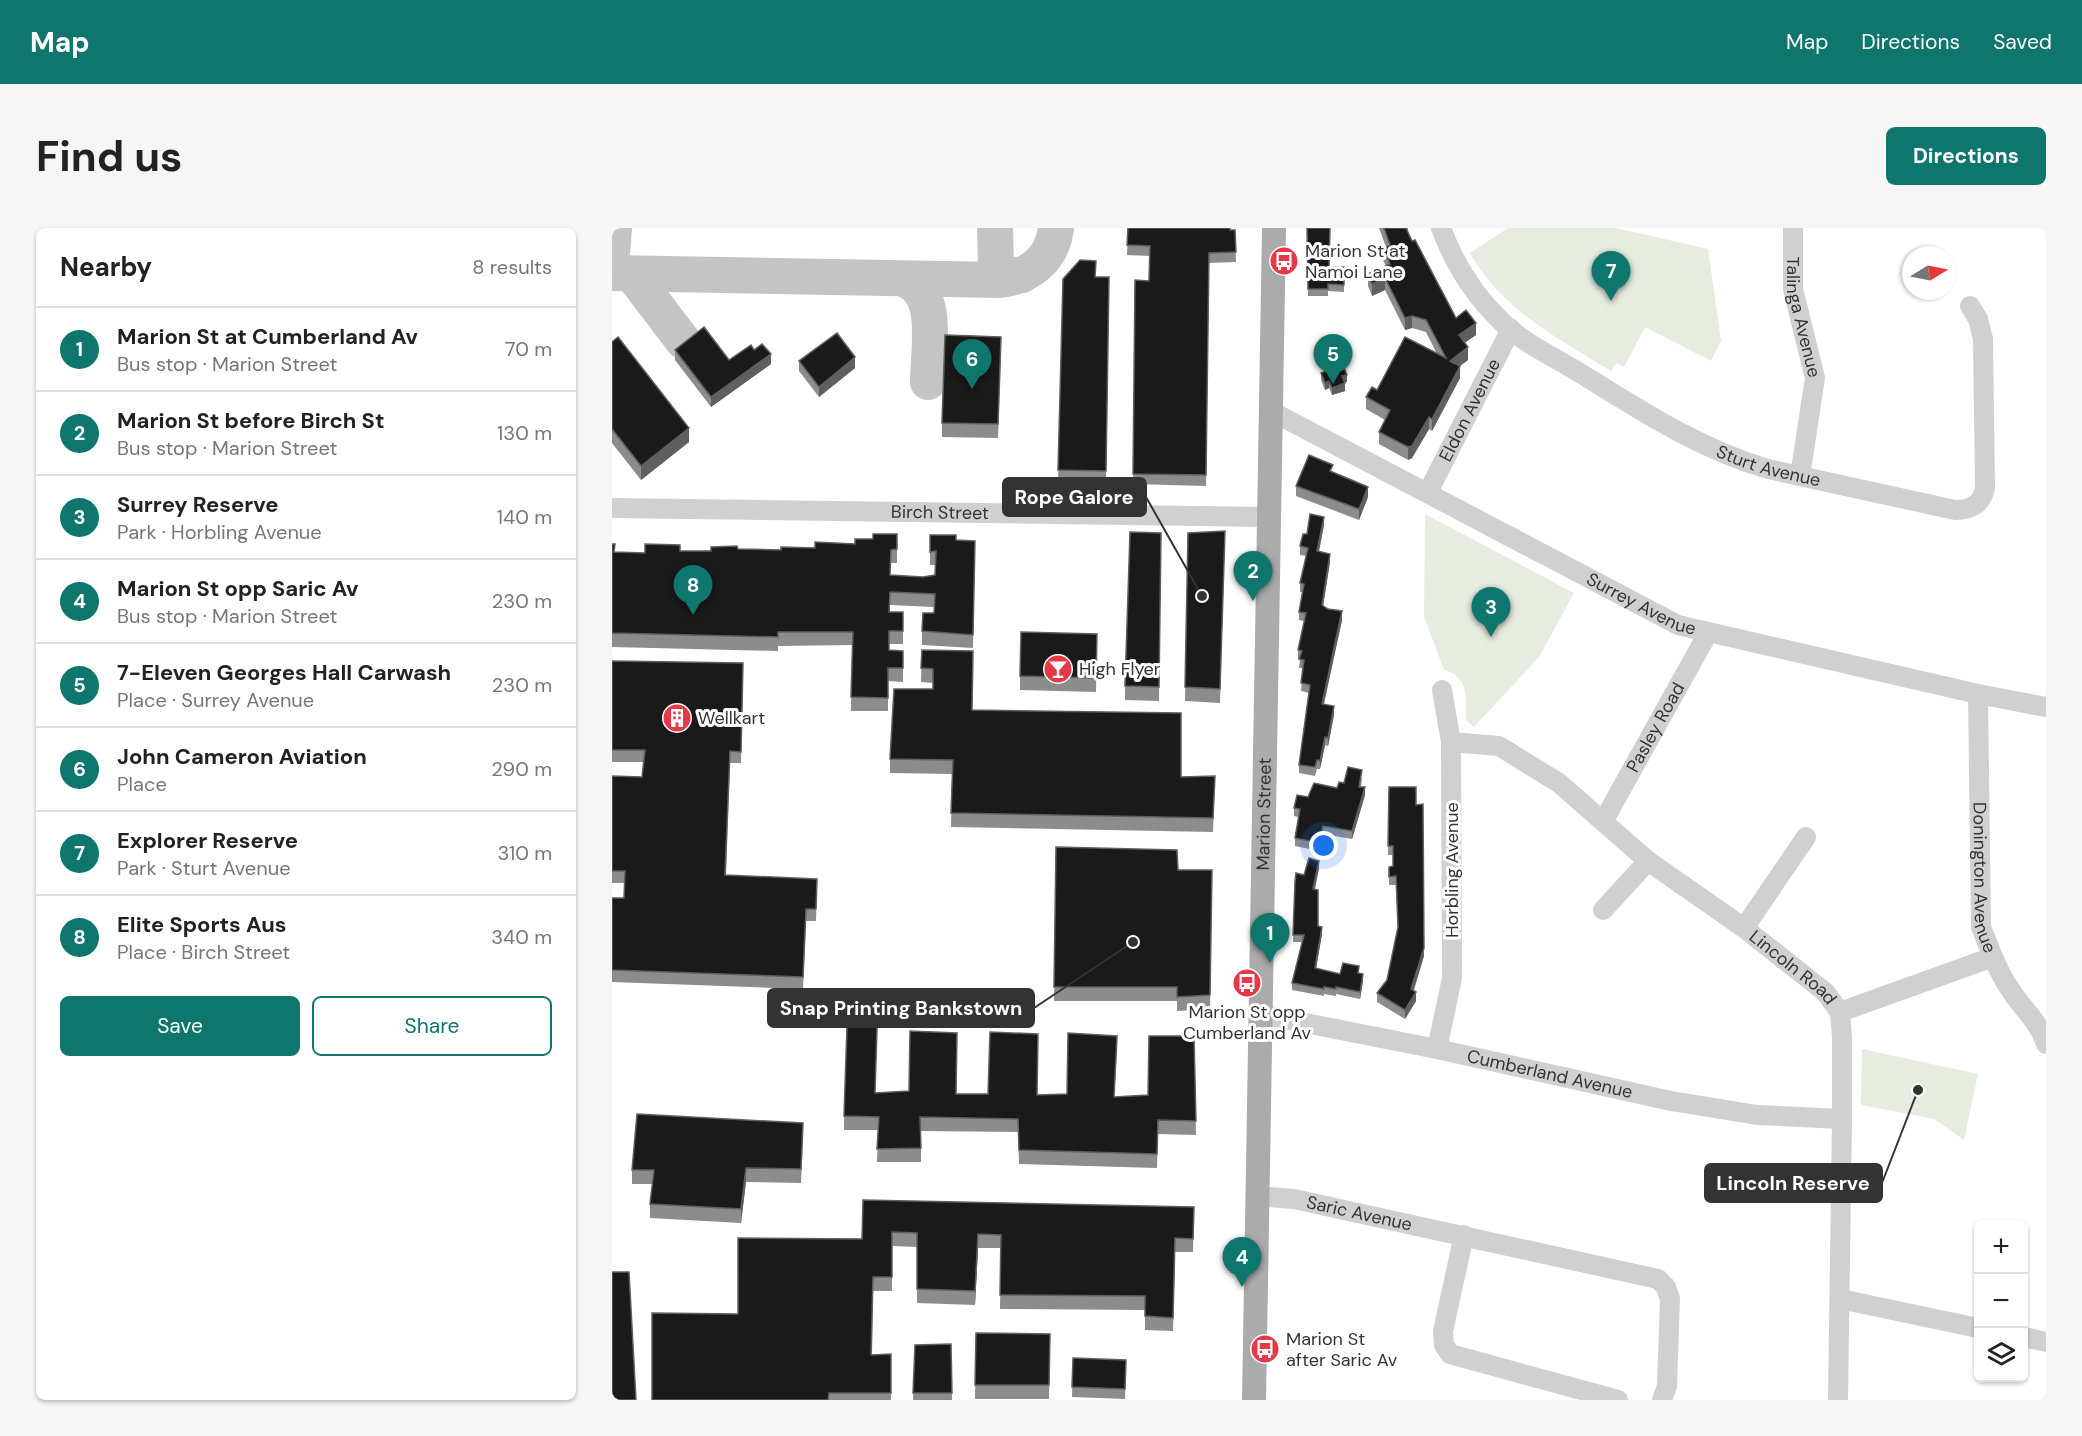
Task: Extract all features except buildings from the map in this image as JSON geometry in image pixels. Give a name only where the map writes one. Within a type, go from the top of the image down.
[{"type":"main road","name":"Marion Street","points":[[1254,1400],[1274,228]]},
{"type":"street","name":"Sturt Avenue","points":[[1441,228],[1459,268],[1471,287],[1511,329],[1683,435],[1747,463],[1955,510],[1977,505],[1985,488],[1984,352],[1981,329],[1970,306]]},
{"type":"street","name":"Talinga Avenue","points":[[1793,228],[1793,289],[1815,378],[1800,476]]},
{"type":"street","name":"Eldon Avenue","points":[[1428,492],[1511,329]]},
{"type":"street","name":"Surrey Avenue","points":[[1271,411],[1428,492],[1662,618],[1708,633],[1978,694],[2046,707]]},
{"type":"street","name":"Birch Street","points":[[612,508],[1269,517]]},
{"type":"street","name":"Pasley Road","points":[[1604,820],[1708,633]]},
{"type":"street","name":"Horbling Avenue","points":[[1437,1049],[1452,978],[1451,742],[1442,690]]},
{"type":"street","name":"Donington Avenue","points":[[1978,694],[1981,927],[1993,957],[2012,992],[2040,1026],[2046,1044]]},
{"type":"street","name":"Lincoln Road","points":[[1451,742],[1499,746],[1559,783],[1604,820],[1648,861],[1744,928],[1825,993],[1839,1012],[1842,1037],[1842,1119],[1838,1400]]},
{"type":"street","points":[[1744,928],[1806,837]]},
{"type":"street","points":[[1603,910],[1648,861]]},
{"type":"street","points":[[1839,1012],[1993,957]]},
{"type":"street","name":"Cumberland Avenue","points":[[1260,1014],[1437,1049],[1671,1101],[1757,1115],[1842,1119]]},
{"type":"street","name":"Saric Avenue","points":[[1256,1196],[1294,1199],[1669,1279],[1667,1386],[1662,1400]]},
{"type":"street","points":[[1464,1235],[1443,1331],[1441,1355],[1618,1400]]},
{"type":"street","points":[[1840,1299],[1974,1327]]},
{"type":"street","points":[[2028,1338],[2046,1342]]},
{"type":"shaded area","points":[[1508,228],[1616,228],[1708,249],[1721,341],[1711,361],[1645,327],[1624,367],[1617,363],[1611,371],[1552,334],[1515,307],[1498,291],[1470,253]]},
{"type":"shaded area","points":[[1425,514],[1574,593],[1539,657],[1474,727],[1466,720],[1466,696],[1462,683],[1458,677],[1444,670],[1424,616]]},
{"type":"shaded area","points":[[1862,1049],[1978,1074],[1964,1140],[1934,1119],[1861,1105]]},
{"type":"taxiway","points":[[612,254],[614,228]]},
{"type":"taxiway","points":[[995,228],[996,266],[1005,275],[1022,275]]},
{"type":"taxiway","points":[[612,273],[999,280],[1020,275],[1037,265],[1050,249],[1056,228]]},
{"type":"taxiway","points":[[632,274],[683,341]]},
{"type":"taxiway","points":[[903,279],[915,285],[923,295],[928,308],[930,323],[928,382]]},
{"type":"place","name":"Marion St at Namoi Lane","points":[[1284,261]]},
{"type":"place","name":"Explorer Reserve","points":[[1611,301]]},
{"type":"place","name":"7-Eleven Georges Hall Carwash","points":[[1333,384]]},
{"type":"place","name":"John Cameron Aviation","points":[[972,389]]},
{"type":"place","name":"Rope Galore","points":[[1202,596]]},
{"type":"place","name":"Marion St before Birch St","points":[[1253,601]]},
{"type":"place","name":"Elite Sports Aus","points":[[693,615]]},
{"type":"place","name":"Surrey Reserve","points":[[1491,637]]},
{"type":"place","name":"High Flyer","points":[[1058,669]]},
{"type":"place","name":"Wellkart","points":[[677,718]]},
{"type":"place","name":"Snap Printing Bankstown","points":[[1133,942]]},
{"type":"place","name":"Marion St at Cumberland Av","points":[[1270,963]]},
{"type":"place","name":"Marion St opp Cumberland Av","points":[[1247,983]]},
{"type":"place","name":"Lincoln Reserve","points":[[1918,1090]]},
{"type":"place","name":"Marion St opp Saric Av","points":[[1242,1287]]},
{"type":"place","name":"Marion St after Saric Av","points":[[1265,1349]]}]
